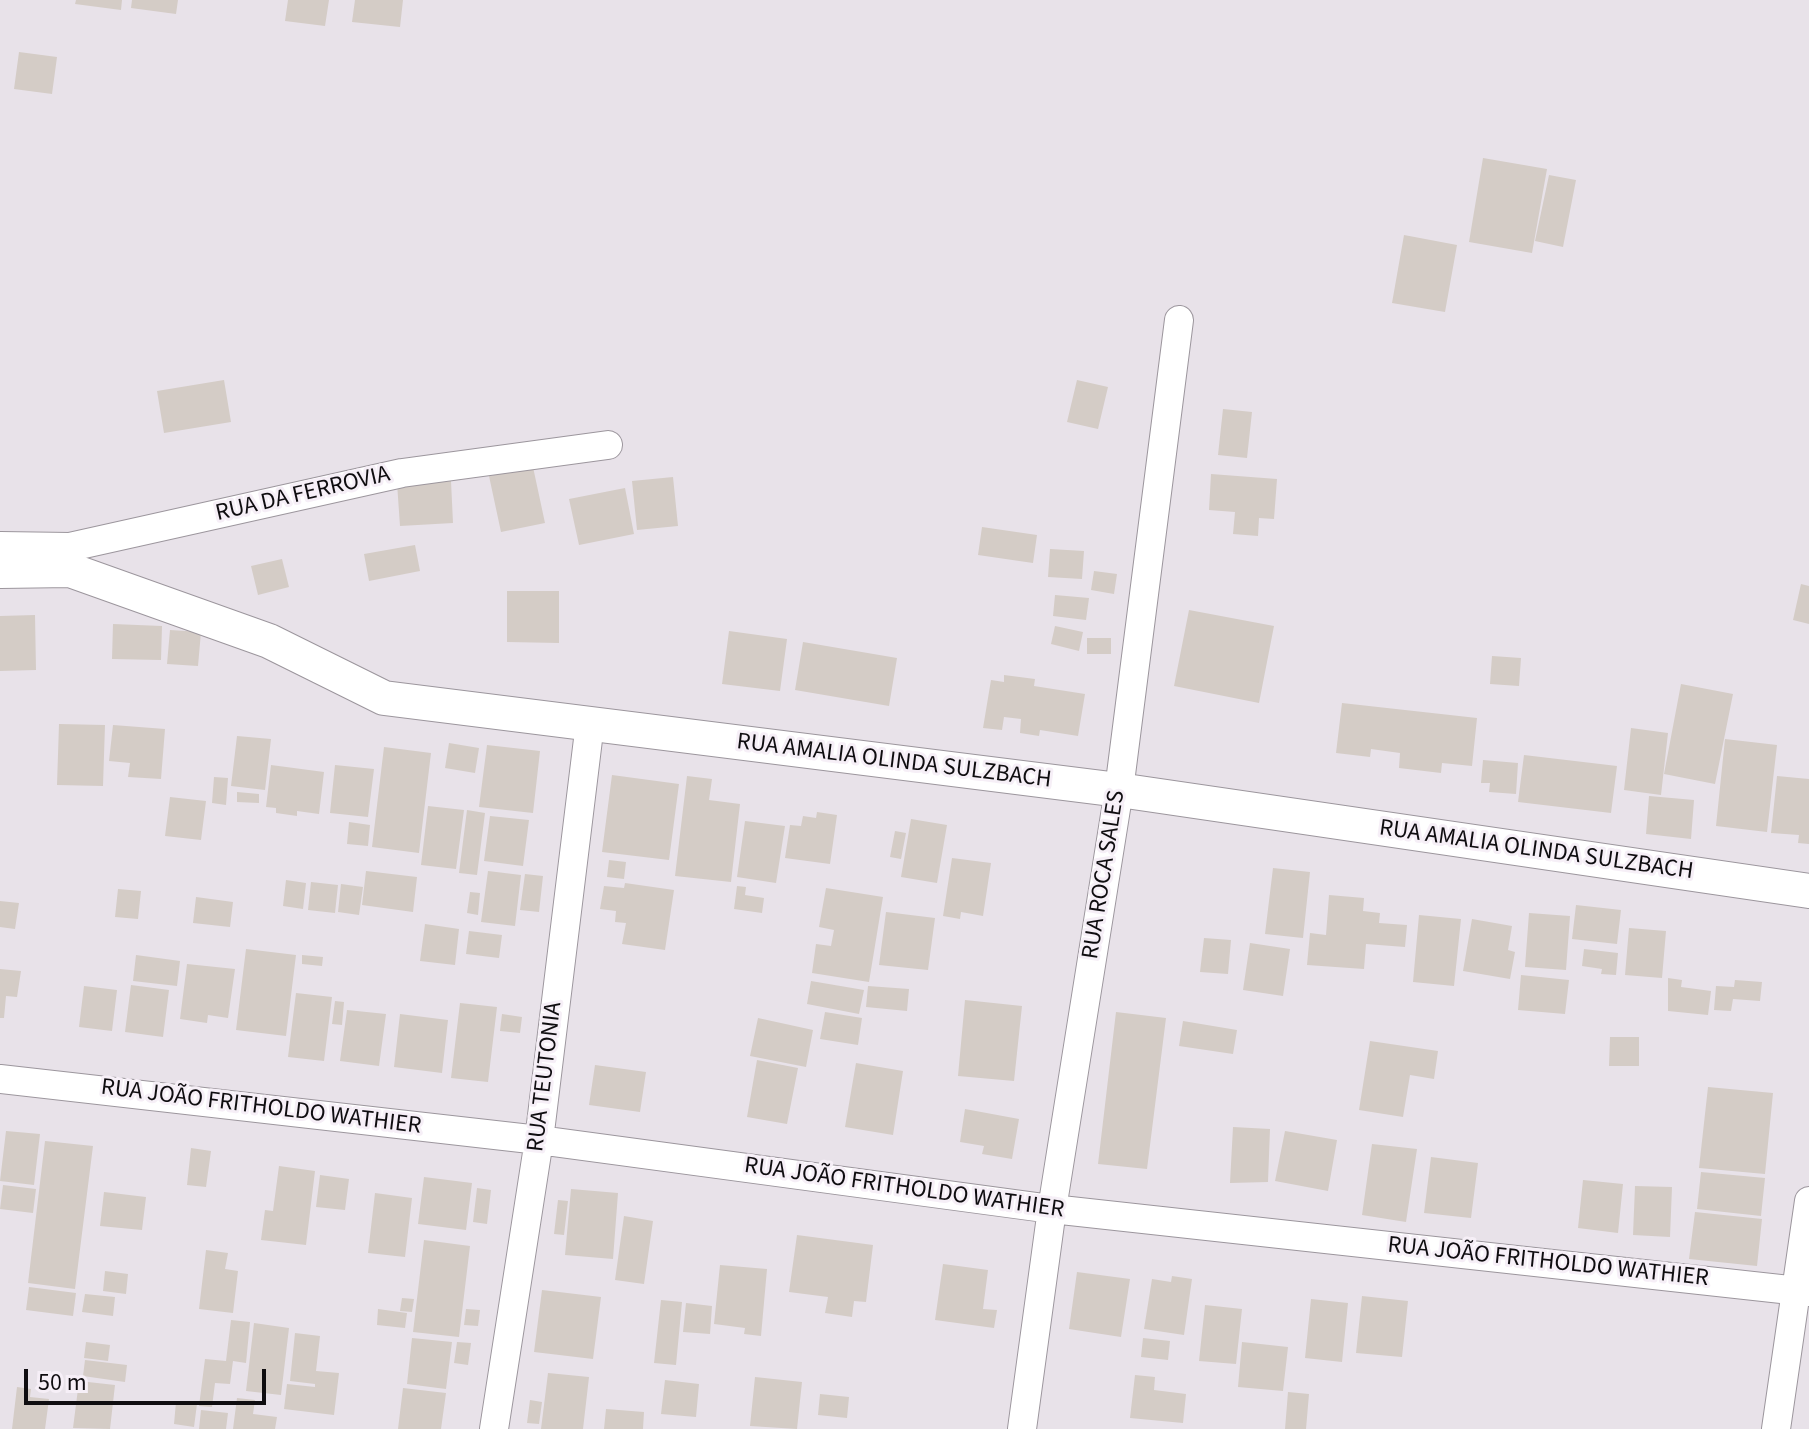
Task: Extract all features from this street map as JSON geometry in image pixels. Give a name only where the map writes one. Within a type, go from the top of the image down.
[{"type":"street","name":"RUA ROCA SALES","points":[[1022,1429],[1052,1209],[1119,790],[1179,320]]},
{"type":"street","name":"RUA DA FERROVIA","points":[[0,546],[70,559],[402,473],[608,445]]},
{"type":"street","name":"RUA AMALIA OLINDA SULZBACH","points":[[0,571],[70,559],[269,641],[384,698],[1119,790],[1809,891]]},
{"type":"street","name":"RUA TEUTONIA","points":[[494,1429],[539,1140],[590,723]]},
{"type":"street","name":"RUA JOÃO FRITHOLDO WATHIER","points":[[0,1079],[539,1140],[1052,1209],[1802,1291]]},
{"type":"street","points":[[1776,1429],[1802,1291],[1809,1201]]},
{"type":"building","points":[[76,0],[122,0],[121,10],[75,4]]},
{"type":"building","points":[[132,0],[178,0],[176,14],[131,8]]},
{"type":"building","points":[[288,0],[329,0],[325,26],[285,21]]},
{"type":"building","points":[[355,0],[403,0],[400,27],[352,22]]},
{"type":"building","points":[[19,52],[57,57],[52,94],[14,89]]},
{"type":"building","points":[[1483,158],[1547,169],[1532,253],[1469,242]]},
{"type":"building","points":[[1549,175],[1576,180],[1563,247],[1535,241]]},
{"type":"building","points":[[1404,235],[1457,245],[1445,312],[1392,303]]},
{"type":"building","points":[[224,380],[231,422],[164,433],[157,391]]},
{"type":"building","points":[[1077,380],[1108,387],[1098,429],[1067,422]]},
{"type":"building","points":[[1223,409],[1252,412],[1247,458],[1218,455]]},
{"type":"building","points":[[533,467],[545,523],[501,532],[489,476]]},
{"type":"building","points":[[1211,474],[1277,479],[1274,519],[1259,518],[1258,536],[1233,534],[1235,512],[1209,510]]},
{"type":"building","points":[[673,477],[678,526],[637,530],[632,481]]},
{"type":"building","points":[[451,481],[453,523],[400,526],[397,483]]},
{"type":"building","points":[[625,488],[634,534],[579,545],[569,499]]},
{"type":"building","points":[[982,527],[1037,535],[1033,563],[978,555]]},
{"type":"building","points":[[415,545],[420,571],[369,581],[364,554]]},
{"type":"building","points":[[1050,549],[1084,551],[1082,579],[1048,577]]},
{"type":"building","points":[[282,559],[289,587],[258,595],[251,566]]},
{"type":"building","points":[[1094,571],[1117,574],[1114,594],[1091,590]]},
{"type":"building","points":[[1801,584],[1809,586],[1809,624],[1793,620]]},
{"type":"building","points":[[507,591],[559,591],[559,643],[507,642]]},
{"type":"building","points":[[1055,595],[1089,598],[1086,620],[1053,616]]},
{"type":"building","points":[[1189,610],[1274,626],[1259,703],[1174,686]]},
{"type":"building","points":[[35,615],[36,670],[0,671],[0,616]]},
{"type":"building","points":[[113,624],[162,626],[161,660],[112,659]]},
{"type":"building","points":[[1055,626],[1083,632],[1079,651],[1051,644]]},
{"type":"building","points":[[170,630],[201,632],[198,666],[167,664]]},
{"type":"building","points":[[729,631],[787,639],[780,691],[722,684]]},
{"type":"building","points":[[1087,638],[1111,638],[1111,654],[1087,654]]},
{"type":"building","points":[[803,642],[897,658],[889,706],[795,690]]},
{"type":"building","points":[[1492,656],[1521,658],[1519,686],[1490,684]]},
{"type":"building","points":[[1004,675],[1035,679],[1034,686],[1085,694],[1078,736],[1040,730],[1039,736],[1020,733],[1021,719],[1004,717],[1002,730],[983,728],[991,680],[1004,682]]},
{"type":"building","points":[[1681,684],[1733,694],[1715,784],[1664,774]]},
{"type":"building","points":[[1342,703],[1477,718],[1472,766],[1442,763],[1441,773],[1399,768],[1400,753],[1371,749],[1370,757],[1336,753]]},
{"type":"building","points":[[59,724],[105,725],[103,786],[57,785]]},
{"type":"building","points":[[113,725],[165,729],[161,779],[128,777],[130,763],[109,761]]},
{"type":"building","points":[[1631,728],[1668,733],[1661,795],[1624,790]]},
{"type":"building","points":[[237,736],[271,739],[265,790],[231,786]]},
{"type":"building","points":[[1725,739],[1777,745],[1767,832],[1716,826]]},
{"type":"building","points":[[449,743],[479,748],[475,773],[445,768]]},
{"type":"building","points":[[487,745],[540,751],[533,813],[479,807]]},
{"type":"building","points":[[384,747],[431,753],[419,853],[372,847]]},
{"type":"building","points":[[1524,755],[1617,766],[1611,813],[1518,802]]},
{"type":"building","points":[[1483,760],[1518,763],[1516,794],[1489,792],[1490,783],[1481,783]]},
{"type":"building","points":[[271,765],[324,772],[319,814],[297,811],[297,816],[276,813],[276,808],[266,807]]},
{"type":"building","points":[[335,765],[374,769],[368,817],[330,813]]},
{"type":"building","points":[[612,775],[679,784],[669,860],[602,852]]},
{"type":"building","points":[[687,776],[712,779],[709,800],[740,804],[731,882],[675,876]]},
{"type":"building","points":[[1777,776],[1809,779],[1809,844],[1798,843],[1799,835],[1771,833]]},
{"type":"building","points":[[214,777],[228,778],[226,805],[212,803]]},
{"type":"building","points":[[237,792],[259,794],[259,803],[237,802]]},
{"type":"building","points":[[1649,796],[1694,800],[1691,839],[1646,834]]},
{"type":"building","points":[[170,797],[206,801],[201,840],[165,836]]},
{"type":"building","points":[[428,806],[464,810],[456,869],[421,865]]},
{"type":"building","points":[[467,810],[485,813],[477,875],[459,873]]},
{"type":"building","points":[[817,812],[837,815],[830,864],[785,858],[790,825],[801,826],[803,816],[816,818]]},
{"type":"building","points":[[490,816],[529,820],[523,866],[484,861]]},
{"type":"building","points":[[911,819],[947,825],[937,883],[901,877]]},
{"type":"building","points":[[745,821],[785,826],[776,883],[737,877]]},
{"type":"building","points":[[349,822],[370,825],[368,846],[347,844]]},
{"type":"building","points":[[895,831],[906,833],[901,859],[890,857]]},
{"type":"building","points":[[952,858],[991,863],[983,916],[961,912],[960,919],[943,916]]},
{"type":"building","points":[[609,860],[626,862],[624,879],[607,877]]},
{"type":"building","points":[[1273,868],[1310,872],[1303,938],[1265,934]]},
{"type":"building","points":[[366,871],[417,877],[413,912],[362,905]]},
{"type":"building","points":[[488,871],[521,875],[515,926],[481,922]]},
{"type":"building","points":[[525,874],[543,876],[539,912],[520,910]]},
{"type":"building","points":[[286,880],[306,883],[303,909],[283,906]]},
{"type":"building","points":[[311,882],[338,885],[335,913],[308,910]]},
{"type":"building","points":[[625,883],[674,890],[665,950],[622,944],[626,923],[615,922],[616,911],[600,909],[604,886],[624,888]]},
{"type":"building","points":[[341,884],[363,887],[359,915],[338,912]]},
{"type":"building","points":[[737,886],[746,887],[745,895],[764,898],[762,913],[734,909]]},
{"type":"building","points":[[826,888],[883,897],[869,982],[812,973],[816,944],[831,946],[834,930],[819,927]]},
{"type":"building","points":[[118,889],[141,891],[138,919],[115,917]]},
{"type":"building","points":[[470,892],[480,893],[478,915],[467,913]]},
{"type":"building","points":[[1329,895],[1364,898],[1363,911],[1380,913],[1379,923],[1407,925],[1405,947],[1366,944],[1364,969],[1307,965],[1310,933],[1326,935]]},
{"type":"building","points":[[196,897],[233,902],[230,927],[193,923]]},
{"type":"building","points":[[0,901],[19,903],[15,929],[0,927]]},
{"type":"building","points":[[1576,905],[1621,910],[1617,944],[1572,939]]},
{"type":"building","points":[[886,912],[935,918],[928,970],[879,965]]},
{"type":"building","points":[[1529,913],[1570,916],[1566,970],[1525,967]]},
{"type":"building","points":[[1419,915],[1461,919],[1454,986],[1413,982]]},
{"type":"building","points":[[1472,919],[1512,926],[1508,950],[1515,952],[1510,979],[1463,971]]},
{"type":"building","points":[[425,924],[459,929],[455,965],[420,961]]},
{"type":"building","points":[[1629,928],[1666,931],[1662,978],[1625,975]]},
{"type":"building","points":[[469,931],[502,935],[499,958],[466,954]]},
{"type":"building","points":[[1204,938],[1231,940],[1228,974],[1200,972]]},
{"type":"building","points":[[1250,943],[1290,949],[1283,996],[1243,990]]},
{"type":"building","points":[[246,949],[296,955],[286,1036],[236,1030]]},
{"type":"building","points":[[1584,949],[1618,953],[1616,975],[1601,974],[1602,969],[1582,966]]},
{"type":"building","points":[[136,955],[180,961],[177,986],[133,981]]},
{"type":"building","points":[[302,955],[323,957],[322,966],[302,964]]},
{"type":"building","points":[[187,964],[235,969],[228,1018],[208,1015],[207,1023],[180,1019]]},
{"type":"building","points":[[0,969],[21,971],[17,997],[6,996],[4,1018],[0,1018]]},
{"type":"building","points":[[1521,975],[1569,980],[1565,1014],[1518,1010]]},
{"type":"building","points":[[1668,978],[1682,980],[1681,987],[1711,991],[1708,1015],[1668,1011]]},
{"type":"building","points":[[1735,980],[1762,982],[1760,1001],[1733,999],[1731,1011],[1714,1010],[1716,986],[1734,987]]},
{"type":"building","points":[[811,981],[864,990],[859,1014],[807,1004]]},
{"type":"building","points":[[131,985],[169,990],[163,1037],[125,1032]]},
{"type":"building","points":[[84,986],[117,990],[112,1031],[79,1027]]},
{"type":"building","points":[[868,986],[909,989],[907,1011],[866,1007]]},
{"type":"building","points":[[296,993],[332,997],[324,1061],[288,1057]]},
{"type":"building","points":[[965,1000],[1022,1006],[1014,1081],[958,1076]]},
{"type":"building","points":[[335,1001],[344,1002],[342,1025],[332,1024]]},
{"type":"building","points":[[460,1003],[497,1007],[488,1082],[451,1078]]},
{"type":"building","points":[[347,1010],[386,1014],[379,1066],[340,1061]]},
{"type":"building","points":[[825,1012],[862,1018],[858,1045],[820,1039]]},
{"type":"building","points":[[1116,1012],[1166,1018],[1147,1169],[1098,1164]]},
{"type":"building","points":[[400,1014],[448,1020],[442,1073],[394,1067]]},
{"type":"building","points":[[502,1014],[522,1017],[520,1033],[500,1031]]},
{"type":"building","points":[[758,1018],[813,1030],[806,1067],[750,1056]]},
{"type":"building","points":[[1183,1021],[1237,1030],[1233,1054],[1179,1046]]},
{"type":"building","points":[[1610,1037],[1639,1037],[1639,1066],[1609,1066]]},
{"type":"building","points":[[1370,1041],[1438,1051],[1434,1079],[1410,1075],[1403,1117],[1359,1110]]},
{"type":"building","points":[[757,1060],[798,1068],[787,1124],[747,1117]]},
{"type":"building","points":[[856,1063],[903,1071],[893,1135],[845,1127]]},
{"type":"building","points":[[595,1065],[646,1072],[640,1112],[589,1105]]},
{"type":"building","points":[[1708,1087],[1773,1093],[1765,1174],[1699,1168]]},
{"type":"building","points":[[965,1109],[1019,1119],[1012,1159],[982,1154],[984,1146],[960,1142]]},
{"type":"building","points":[[1233,1127],[1270,1129],[1268,1182],[1230,1183]]},
{"type":"building","points":[[6,1131],[40,1134],[34,1185],[0,1181]]},
{"type":"building","points":[[1285,1131],[1337,1140],[1328,1191],[1275,1181]]},
{"type":"building","points":[[45,1141],[93,1146],[75,1289],[28,1283]]},
{"type":"building","points":[[1372,1144],[1417,1149],[1406,1222],[1362,1215]]},
{"type":"building","points":[[191,1148],[211,1151],[206,1187],[187,1185]]},
{"type":"building","points":[[1431,1157],[1478,1163],[1471,1218],[1424,1213]]},
{"type":"building","points":[[279,1166],[315,1171],[306,1245],[261,1240],[265,1210],[273,1211]]},
{"type":"building","points":[[1701,1172],[1765,1178],[1761,1216],[1697,1209]]},
{"type":"building","points":[[320,1175],[349,1179],[345,1210],[316,1207]]},
{"type":"building","points":[[424,1177],[472,1183],[466,1230],[418,1224]]},
{"type":"building","points":[[1583,1180],[1623,1184],[1618,1233],[1578,1228]]},
{"type":"building","points":[[3,1185],[36,1189],[33,1213],[0,1209]]},
{"type":"building","points":[[1635,1186],[1672,1187],[1670,1237],[1633,1235]]},
{"type":"building","points":[[477,1188],[491,1190],[487,1224],[473,1222]]},
{"type":"building","points":[[571,1189],[618,1193],[613,1259],[565,1255]]},
{"type":"building","points":[[104,1192],[146,1197],[142,1230],[100,1226]]},
{"type":"building","points":[[375,1193],[412,1198],[405,1257],[368,1253]]},
{"type":"building","points":[[558,1200],[568,1201],[564,1235],[554,1234]]},
{"type":"building","points":[[1695,1212],[1762,1219],[1757,1266],[1689,1259]]},
{"type":"building","points":[[624,1216],[653,1221],[644,1284],[615,1280]]},
{"type":"building","points":[[797,1235],[873,1245],[866,1302],[854,1301],[852,1317],[825,1313],[828,1297],[789,1292]]},
{"type":"building","points":[[424,1240],[470,1246],[459,1337],[413,1332]]},
{"type":"building","points":[[206,1250],[228,1253],[225,1269],[238,1271],[233,1313],[199,1309]]},
{"type":"building","points":[[943,1264],[988,1270],[983,1309],[997,1310],[994,1328],[935,1320]]},
{"type":"building","points":[[720,1265],[767,1269],[761,1336],[744,1334],[745,1328],[714,1324]]},
{"type":"building","points":[[105,1271],[128,1274],[126,1294],[103,1291]]},
{"type":"building","points":[[1077,1272],[1130,1279],[1121,1337],[1069,1329]]},
{"type":"building","points":[[1172,1276],[1192,1279],[1184,1335],[1144,1329],[1152,1279],[1171,1282]]},
{"type":"building","points":[[29,1287],[76,1293],[73,1316],[26,1310]]},
{"type":"building","points":[[542,1290],[601,1297],[593,1359],[534,1352]]},
{"type":"building","points":[[85,1294],[115,1297],[113,1316],[82,1312]]},
{"type":"building","points":[[1362,1296],[1408,1301],[1402,1357],[1356,1353]]},
{"type":"building","points":[[402,1298],[414,1299],[412,1312],[400,1311]]},
{"type":"building","points":[[1311,1299],[1348,1303],[1342,1362],[1305,1358]]},
{"type":"building","points":[[661,1300],[682,1302],[676,1365],[654,1363]]},
{"type":"building","points":[[686,1303],[712,1306],[710,1334],[683,1332]]},
{"type":"building","points":[[1205,1305],[1242,1309],[1236,1364],[1199,1361]]},
{"type":"building","points":[[378,1309],[407,1313],[405,1328],[377,1325]]},
{"type":"building","points":[[466,1309],[480,1310],[478,1326],[464,1325]]},
{"type":"building","points":[[231,1320],[250,1322],[246,1363],[233,1361],[230,1384],[215,1383],[212,1407],[199,1406],[205,1359],[226,1361]]},
{"type":"building","points":[[254,1323],[289,1328],[281,1395],[246,1391]]},
{"type":"building","points":[[295,1333],[320,1336],[316,1371],[339,1373],[334,1415],[284,1409],[287,1384],[315,1387],[315,1384],[290,1381]]},
{"type":"building","points":[[412,1338],[452,1342],[446,1389],[407,1384]]},
{"type":"building","points":[[1143,1338],[1170,1341],[1168,1360],[1141,1357]]},
{"type":"building","points":[[86,1342],[110,1345],[108,1361],[84,1358]]},
{"type":"building","points":[[457,1342],[471,1343],[468,1365],[454,1363]]},
{"type":"building","points":[[1242,1342],[1288,1347],[1283,1391],[1238,1387]]},
{"type":"building","points":[[85,1360],[127,1365],[125,1382],[83,1376]]},
{"type":"building","points":[[548,1373],[589,1377],[583,1429],[541,1429]]},
{"type":"building","points":[[1135,1375],[1155,1377],[1154,1390],[1186,1394],[1183,1423],[1130,1418]]},
{"type":"building","points":[[755,1377],[802,1382],[797,1429],[750,1426]]},
{"type":"building","points":[[665,1380],[699,1384],[696,1417],[661,1414]]},
{"type":"building","points":[[79,1381],[115,1385],[110,1429],[73,1428]]},
{"type":"building","points":[[17,1387],[31,1389],[30,1397],[49,1399],[45,1429],[12,1429]]},
{"type":"building","points":[[403,1388],[446,1393],[441,1429],[398,1429]]},
{"type":"building","points":[[1288,1392],[1309,1394],[1306,1429],[1285,1429]]},
{"type":"building","points":[[820,1394],[849,1397],[847,1418],[818,1415]]},
{"type":"building","points":[[237,1398],[255,1400],[253,1414],[277,1417],[275,1429],[233,1429]]},
{"type":"building","points":[[530,1400],[542,1402],[539,1424],[527,1423]]},
{"type":"building","points":[[176,1402],[197,1404],[194,1427],[174,1424]]},
{"type":"building","points":[[606,1409],[644,1412],[643,1429],[604,1429]]},
{"type":"building","points":[[201,1410],[228,1413],[226,1429],[199,1429]]}]
